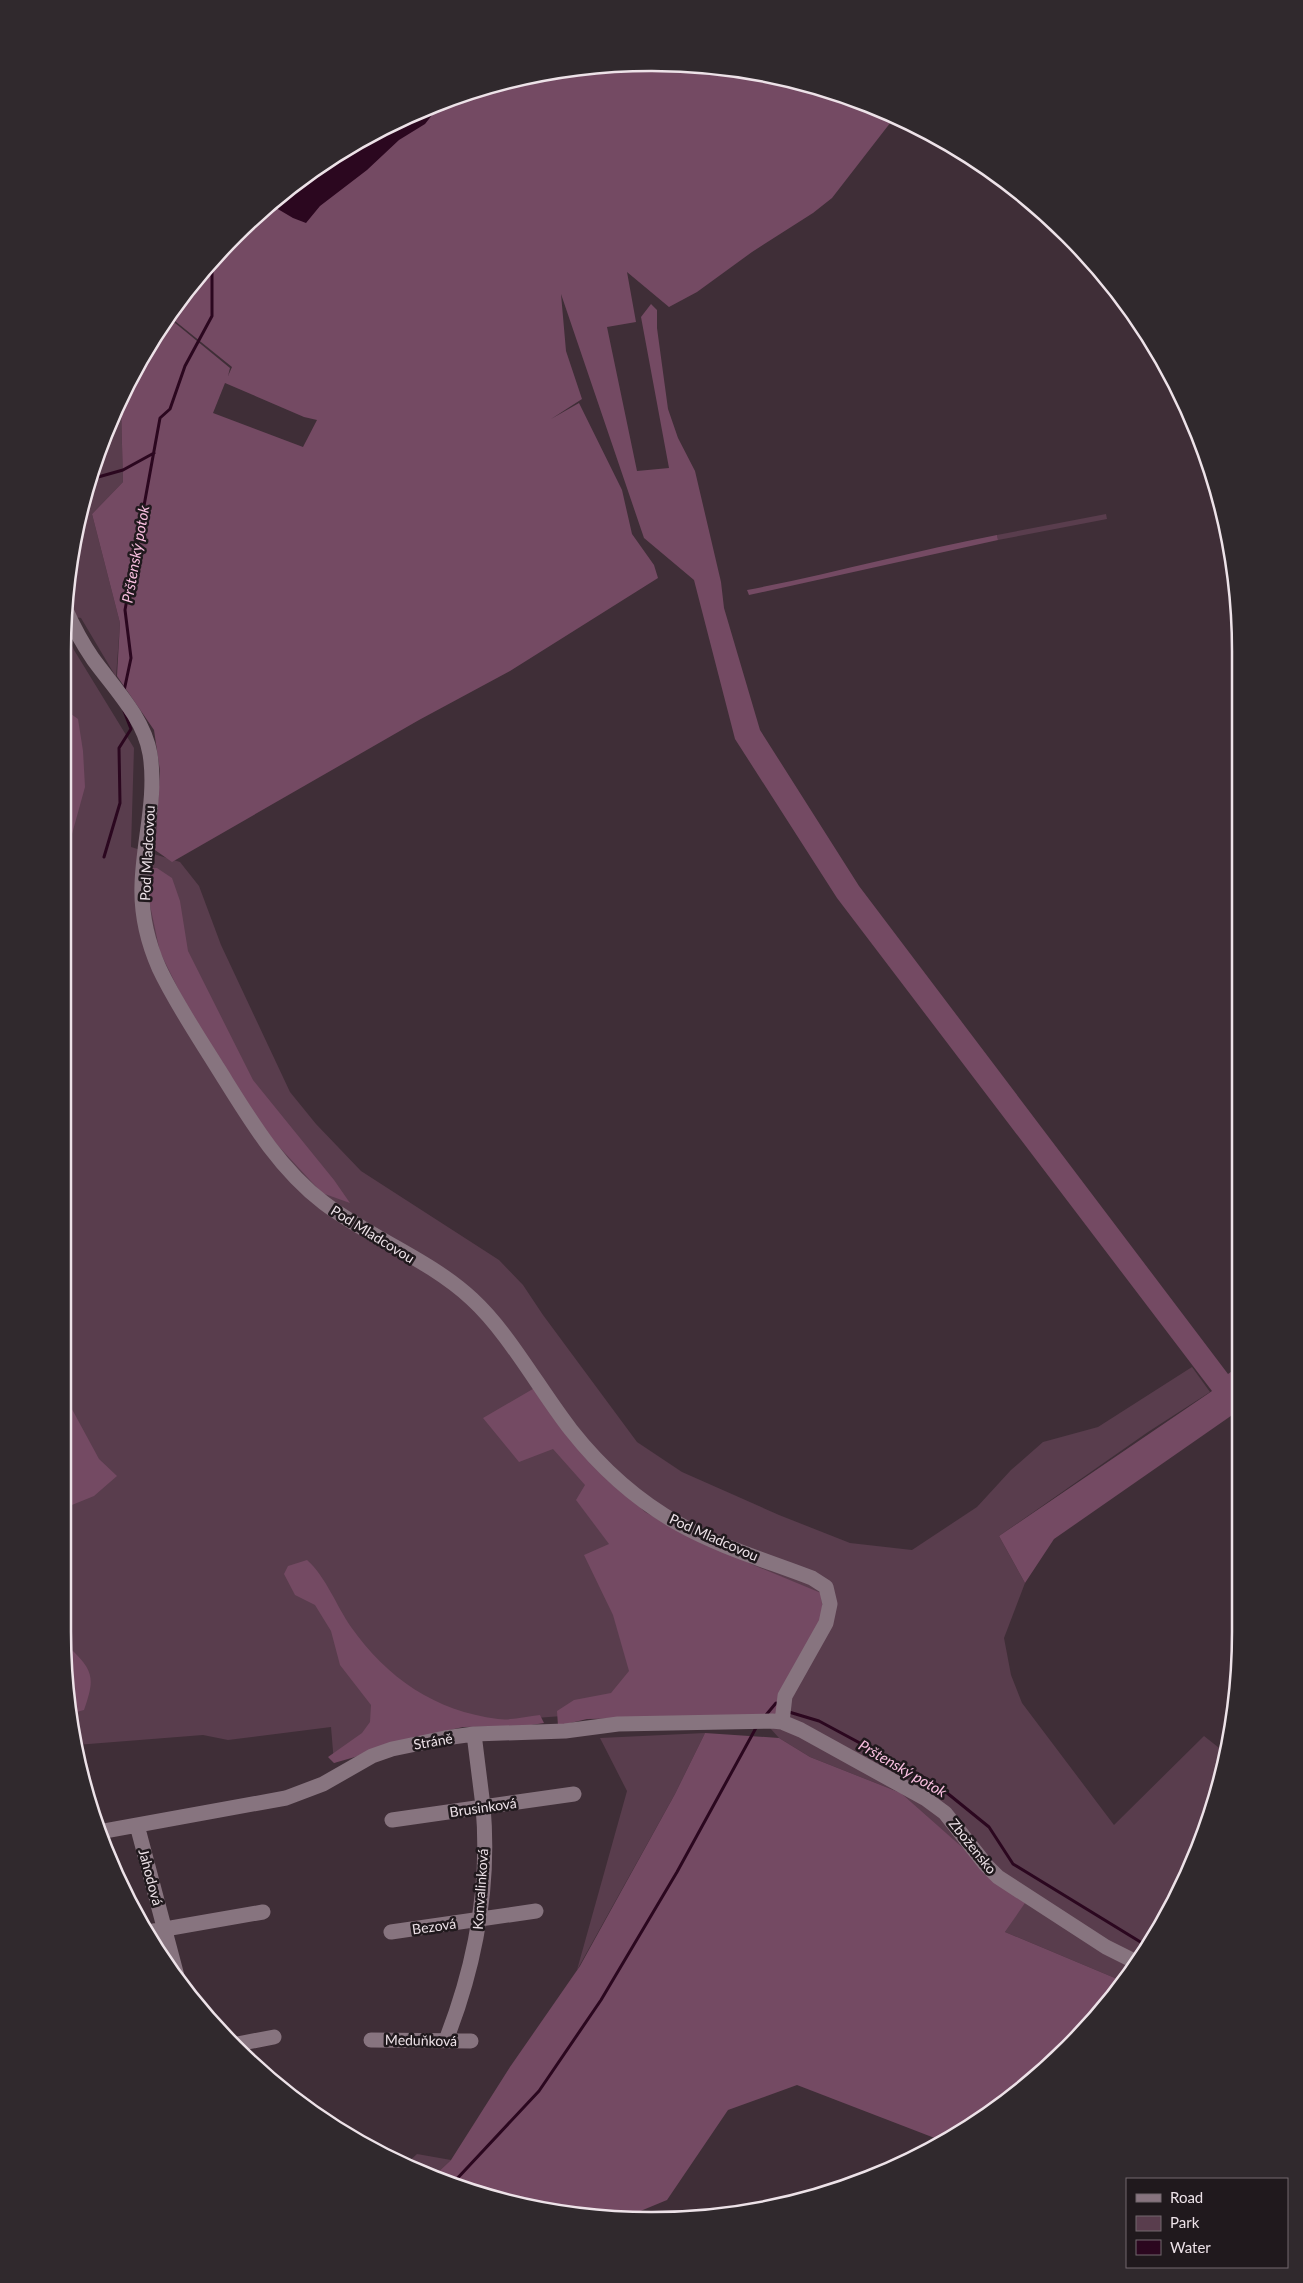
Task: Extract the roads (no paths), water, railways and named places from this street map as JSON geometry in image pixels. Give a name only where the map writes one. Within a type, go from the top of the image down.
[{"type":"street","name":"Pod Mladcovou","points":[[72,624],[75,632],[132,712],[143,731],[150,754],[149,824],[142,887],[150,942],[158,965],[178,1006],[259,1134],[294,1178],[326,1204],[362,1229],[444,1278],[473,1299],[489,1316],[572,1432],[599,1463],[638,1498],[680,1525],[812,1578],[826,1587],[830,1604],[826,1623],[785,1696],[782,1722]]},
{"type":"street","name":"Stráně","points":[[107,1830],[286,1798],[323,1784],[372,1756],[416,1744],[474,1734],[565,1732],[618,1724],[702,1721],[782,1722]]},
{"type":"street","name":"Zbožensko","points":[[782,1722],[899,1782],[926,1799],[945,1813],[986,1865],[998,1877],[1106,1947],[1130,1959]]},
{"type":"street","name":"Konvalinková","points":[[446,2040],[465,1984],[479,1919],[482,1890],[483,1807],[474,1734]]},
{"type":"street","name":"Brusinková","points":[[392,1820],[574,1794]]},
{"type":"street","name":"Jahodová","points":[[137,1825],[173,1959]]},
{"type":"street","points":[[155,1931],[263,1912]]},
{"type":"street","name":"Bezová","points":[[391,1932],[536,1912]]},
{"type":"street","points":[[242,2043],[274,2038]]},
{"type":"street","name":"Meduňková","points":[[371,2040],[471,2041]]},
{"type":"water","points":[[433,113],[425,124],[399,140],[367,170],[320,206],[306,223],[277,208],[329,169],[361,149]]},
{"type":"waterway","name":"Prštenský potok","points":[[124,691],[131,658],[125,610],[160,418],[170,409],[185,366],[212,316],[212,273]]},
{"type":"waterway","points":[[98,477],[123,470],[154,453]]},
{"type":"waterway","name":"Prštenský potok","points":[[104,857],[120,803],[119,748],[131,729],[124,711]]},
{"type":"waterway","points":[[766,1715],[776,1703]]},
{"type":"waterway","name":"Prštenský potok","points":[[789,1712],[819,1721],[936,1784],[989,1827],[1013,1864],[1141,1942]]},
{"type":"waterway","points":[[457,2178],[539,2091],[601,2000],[677,1872],[757,1726]]}]
